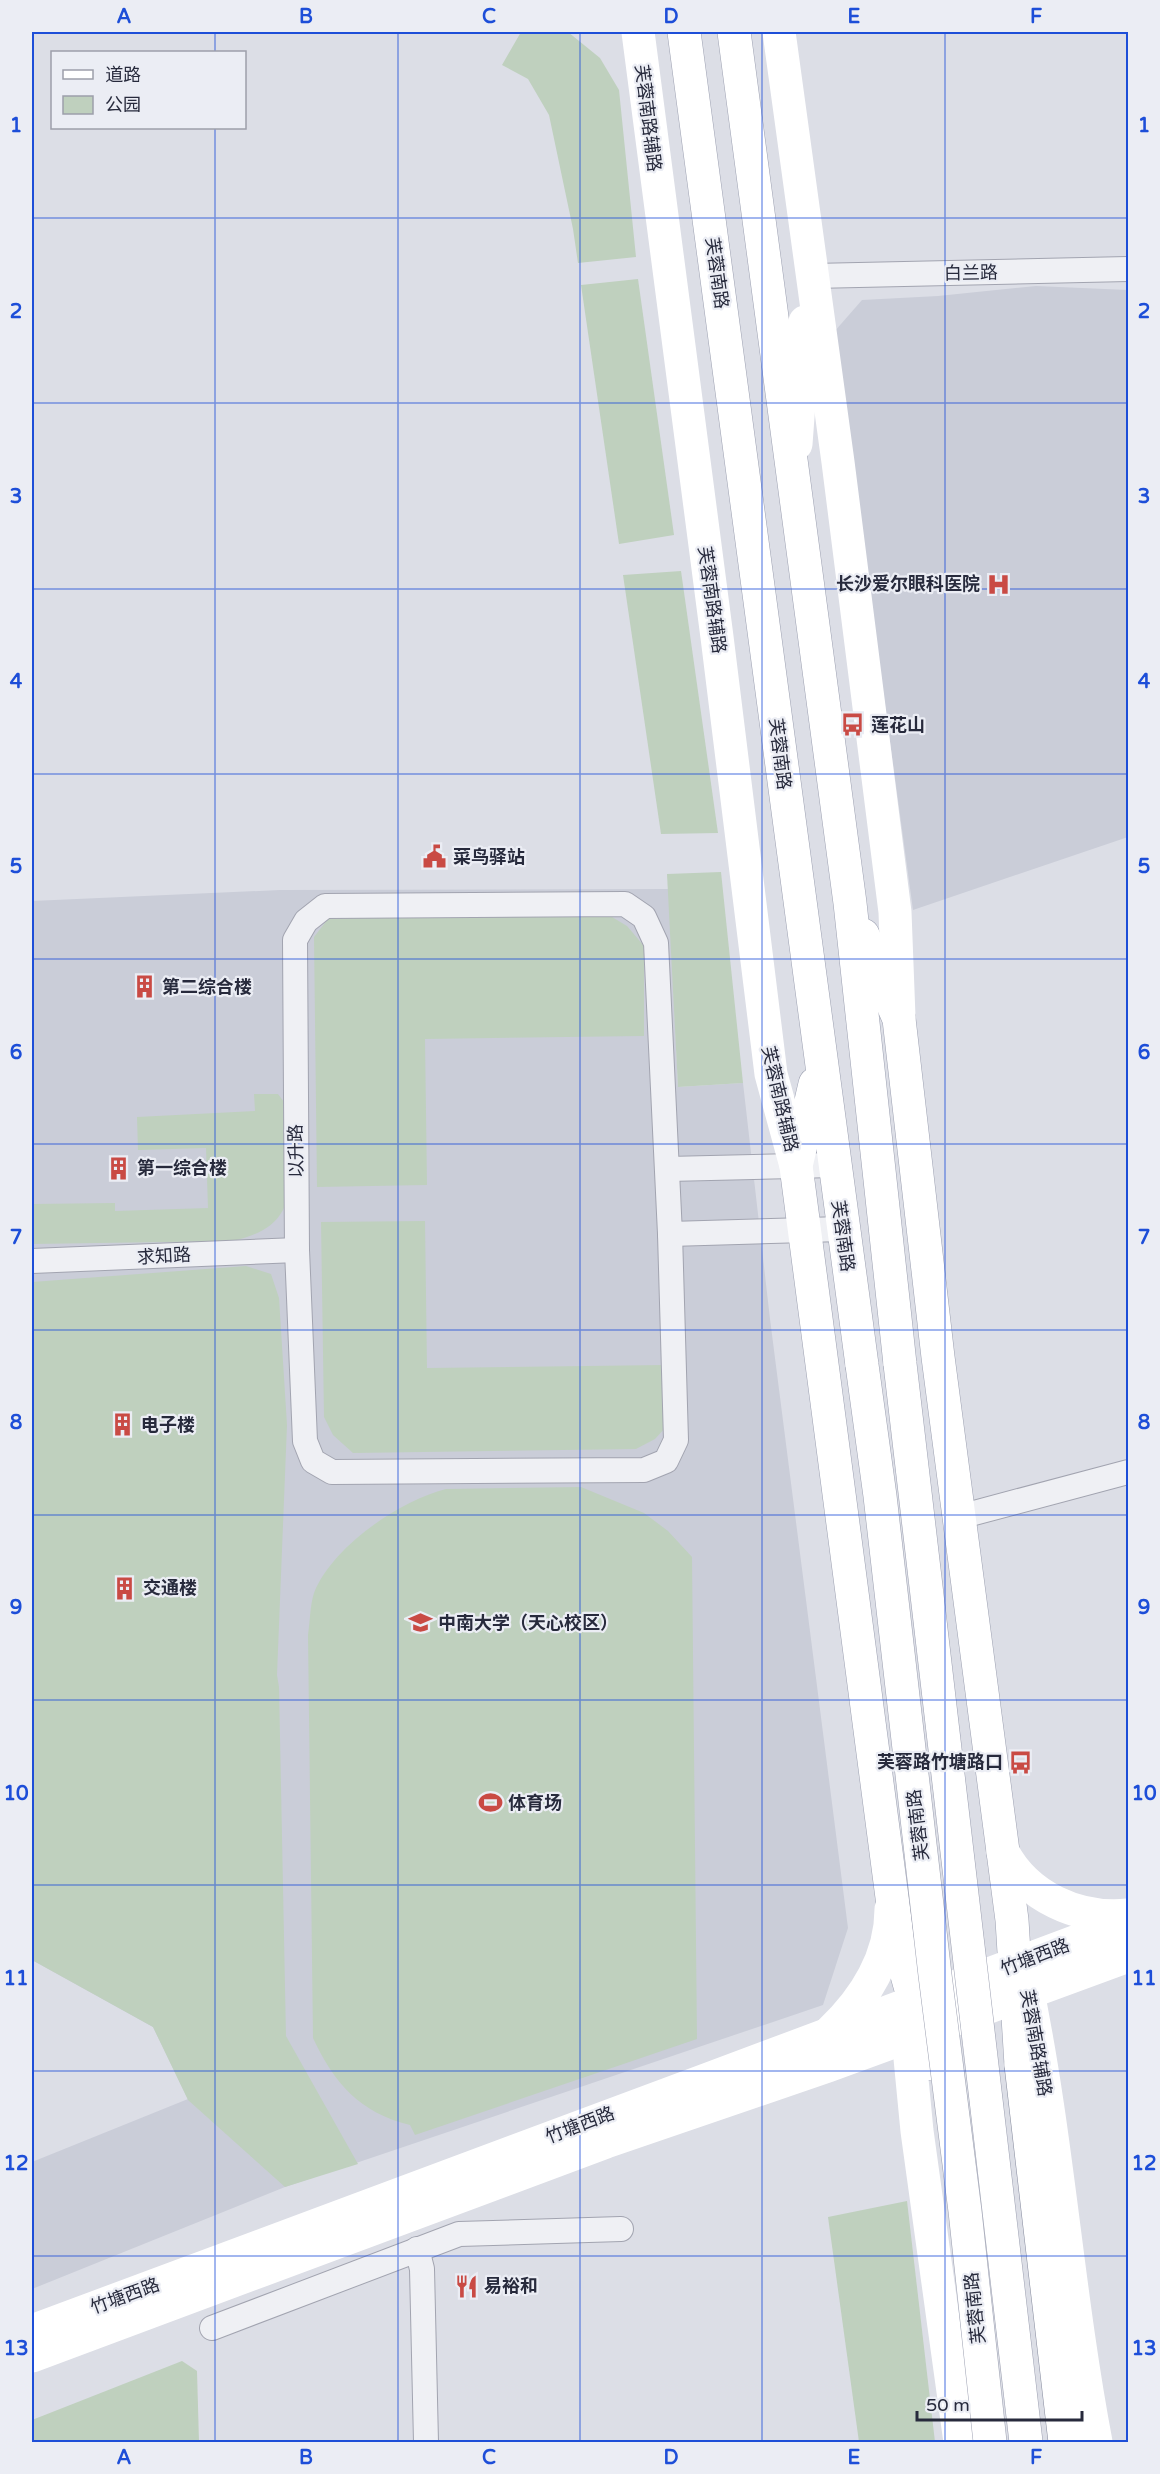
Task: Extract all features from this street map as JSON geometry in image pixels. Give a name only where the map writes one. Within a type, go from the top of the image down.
[{"type":"main road","points":[[620,32],[642,70]]},
{"type":"main road","name":"芙蓉南路辅路","points":[[638,32],[771,1074],[796,1166]]},
{"type":"main road","name":"芙蓉南路","points":[[684,32],[820,1065],[880,1496],[935,1975],[965,2211],[990,2442]]},
{"type":"main road","name":"芙蓉南路","points":[[734,32],[850,903],[900,1364],[1026,2442]]},
{"type":"main road","points":[[779,32],[896,912],[899,1019],[959,1517],[1012,1920],[1021,2065],[1065,2442]]},
{"type":"main road","points":[[794,488],[811,263]]},
{"type":"main road","points":[[850,903],[899,1019]]},
{"type":"main road","points":[[820,1065],[796,1166],[898,1943],[919,2028],[977,2442]]},
{"type":"main road","points":[[1004,1852],[1013,1870],[1025,1883],[1069,1909],[1095,1914],[1128,1915]]},
{"type":"main road","points":[[827,2051],[879,1966],[891,1923],[891,1892]]},
{"type":"main road","name":"竹塘西路","points":[[32,2331],[620,2110],[827,2051],[919,2028],[1015,1988],[1128,1922]]},
{"type":"main road","name":"竹塘西路","points":[[1015,1988],[1084,1973],[1128,1956]]},
{"type":"main road","points":[[1014,2442],[974,2087],[977,2050],[1015,1988]]},
{"type":"main road","name":"芙蓉南路辅路","points":[[1015,1988],[1042,2061],[1081,2365],[1096,2442]]},
{"type":"main road","points":[[919,2028],[919,2143],[960,2442]]},
{"type":"main road","points":[[919,2028],[956,2070],[1001,2442]]},
{"type":"main road","name":"竹塘西路","points":[[32,2356],[606,2142],[827,2051]]},
{"type":"street","name":"白兰路","points":[[811,263],[1128,269]]},
{"type":"street","name":"以升路","points":[[625,904],[644,917],[656,943],[670,1234],[676,1440],[666,1461],[644,1470],[332,1472],[313,1461],[305,1441],[297,1250],[295,940],[306,921],[325,906],[625,904]]},
{"type":"street","points":[[668,1169],[834,1165]]},
{"type":"street","points":[[670,1234],[842,1229]]},
{"type":"street","name":"求知路","points":[[32,1262],[297,1250]]},
{"type":"street","points":[[959,1517],[1128,1472]]},
{"type":"street","points":[[212,2328],[459,2234],[621,2229]]},
{"type":"street","points":[[417,2249],[422,2269],[426,2442]]},
{"type":"shaded area","name":"长沙爱尔眼科医院","points":[[1036,286],[1128,290],[1128,837],[913,910],[834,332],[862,300],[938,296]]},
{"type":"shaded area","name":"中南大学（天心校区）","points":[[669,889],[678,1087],[743,1083],[770,1319],[848,1928],[823,2005],[285,2187],[32,2289],[32,2162],[188,2099],[153,2027],[32,1960],[32,901],[280,890]]},
{"type":"green space","points":[[521,32],[568,32],[600,58],[619,90],[636,257],[578,263],[549,115],[528,79],[502,65]]},
{"type":"green space","points":[[638,279],[674,535],[619,544],[581,285]]},
{"type":"green space","points":[[681,571],[718,833],[661,834],[623,575]]},
{"type":"green space","points":[[721,872],[743,1083],[678,1087],[667,874]]},
{"type":"green space","points":[[602,911],[627,926],[644,946],[644,1036],[425,1039],[427,1185],[317,1187],[314,937],[331,915]]},
{"type":"green space","points":[[254,1094],[278,1094],[284,1102],[287,1158],[285,1203],[279,1217],[268,1227],[233,1241],[32,1244],[32,1204],[115,1203],[115,1211],[208,1208],[206,1148],[138,1150],[137,1117],[255,1111]]},
{"type":"green space","points":[[425,1221],[427,1368],[665,1365],[666,1427],[655,1439],[636,1449],[353,1453],[333,1435],[324,1417],[321,1222]]},
{"type":"green space","points":[[246,1266],[271,1274],[279,1298],[287,1425],[277,1675],[286,2036],[358,2164],[285,2187],[188,2100],[153,2027],[32,1960],[32,1282]]},
{"type":"green space","name":"体育场","points":[[581,1487],[644,1513],[668,1531],[692,1557],[697,2039],[415,2135],[410,2125],[377,2113],[351,2094],[330,2069],[313,2038],[308,1635],[314,1593],[323,1576],[351,1543],[388,1515],[428,1495],[446,1489]]},
{"type":"green space","points":[[907,2201],[935,2442],[859,2442],[828,2217]]},
{"type":"green space","points":[[182,2361],[197,2371],[199,2442],[32,2442],[32,2420]]},
{"type":"place","name":"长沙爱尔眼科医院","points":[[998,584]]},
{"type":"place","name":"莲花山","points":[[853,725]]},
{"type":"place","name":"菜鸟驿站","points":[[435,857]]},
{"type":"place","name":"第二综合楼","points":[[144,987]]},
{"type":"place","name":"第一综合楼","points":[[119,1168]]},
{"type":"place","name":"电子楼","points":[[123,1425]]},
{"type":"place","name":"交通楼","points":[[125,1588]]},
{"type":"place","name":"中南大学（天心校区）","points":[[420,1623]]},
{"type":"place","name":"芙蓉路竹塘路口","points":[[1021,1762]]},
{"type":"place","name":"体育场","points":[[490,1803]]},
{"type":"place","name":"易裕和","points":[[466,2286]]}]
